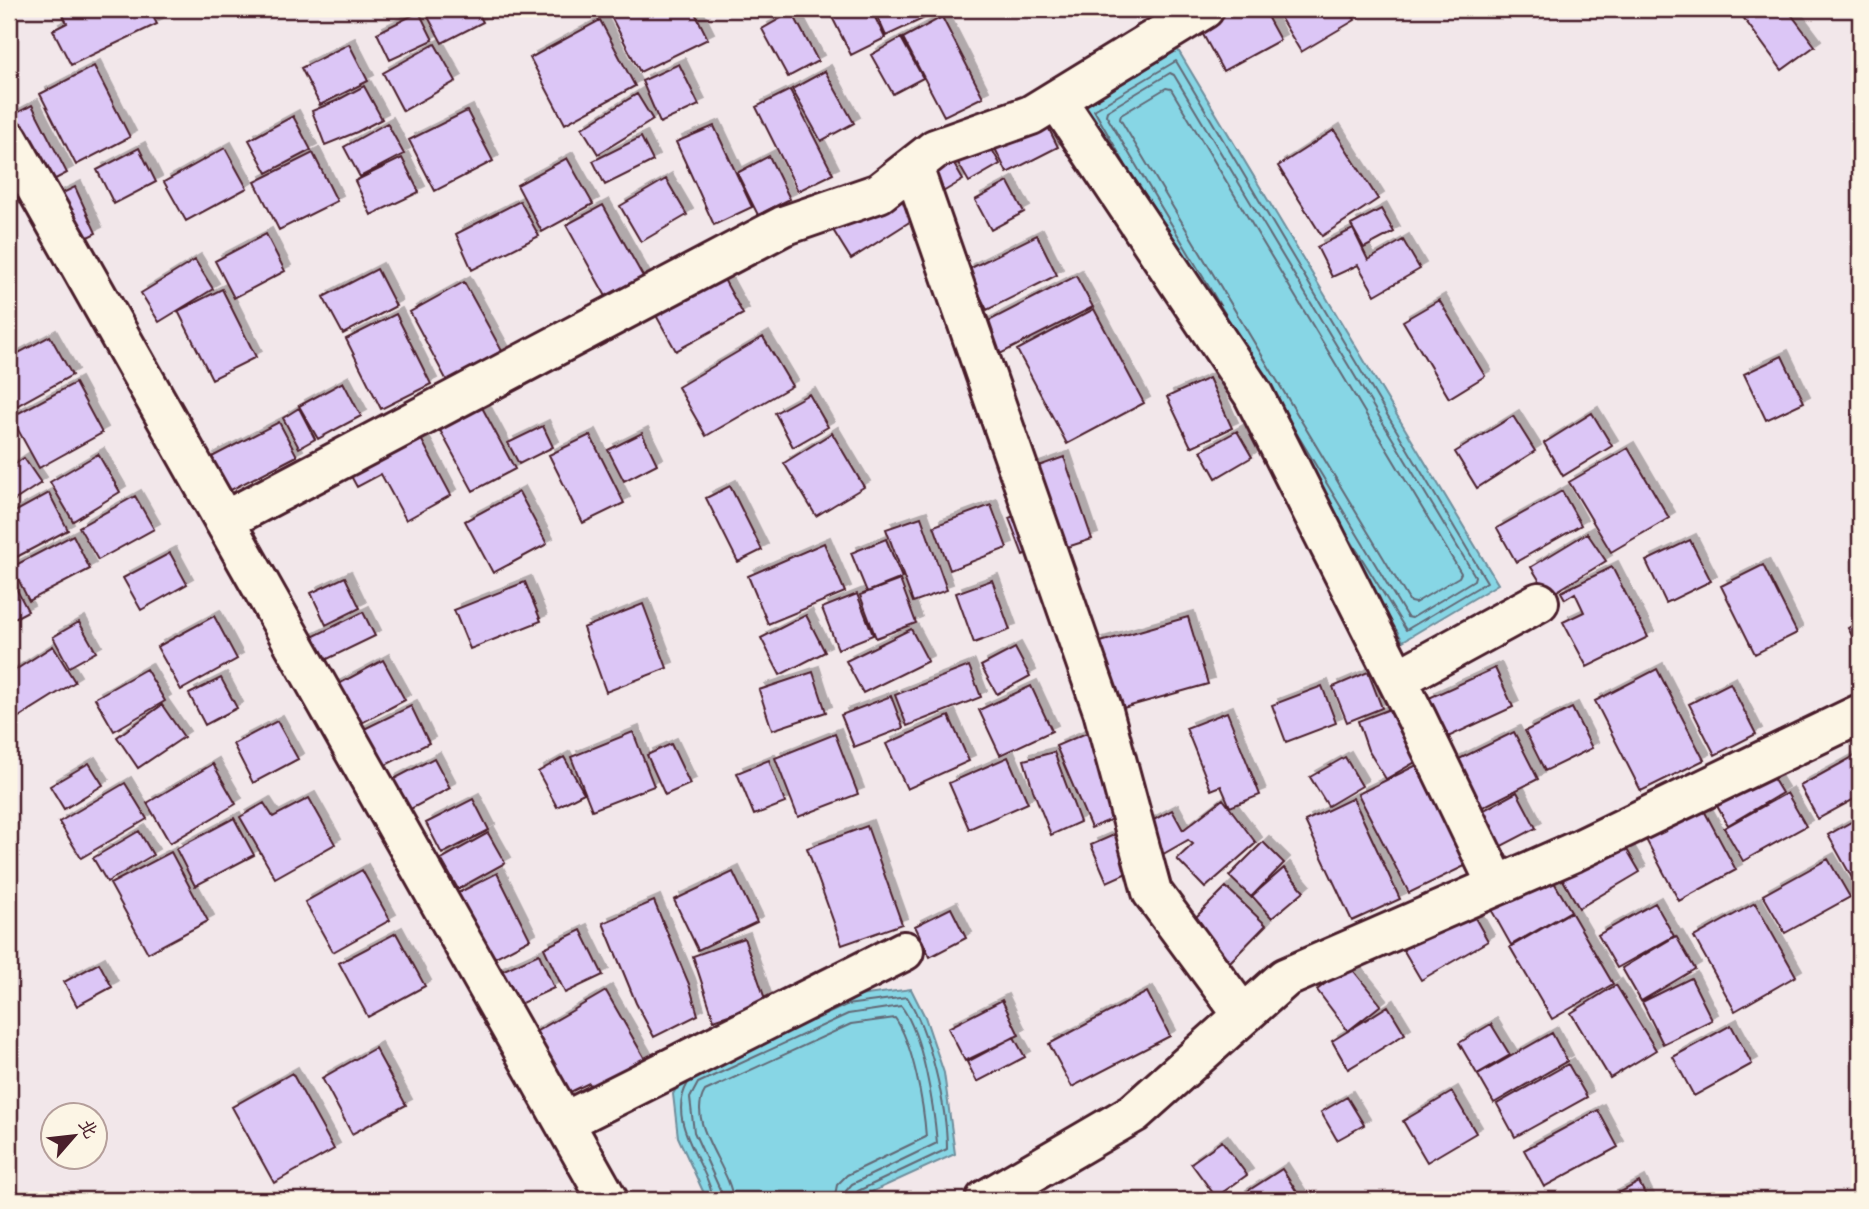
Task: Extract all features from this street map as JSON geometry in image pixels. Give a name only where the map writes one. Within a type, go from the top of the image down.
[{"type":"street","points":[[224,521],[783,226],[879,192],[935,149],[1031,115],[1204,9]]},
{"type":"street","points":[[1056,100],[1253,394],[1398,679],[1497,885]]},
{"type":"street","points":[[9,140],[608,1200]]},
{"type":"street","points":[[913,167],[1103,711],[1152,892],[1243,1016]]},
{"type":"street","points":[[1398,679],[1539,602]]},
{"type":"street","points":[[985,1200],[1134,1113],[1285,978],[1574,852],[1860,714]]},
{"type":"street","points":[[564,1122],[904,951]]},
{"type":"water","points":[[1178,50],[1498,584],[1403,641],[1083,107]]},
{"type":"water","points":[[911,989],[925,1017],[944,1073],[955,1154],[854,1200],[707,1200],[678,1137],[673,1094],[687,1070],[844,998]]},
{"type":"building","points":[[149,9],[157,24],[71,65],[53,30],[67,23],[61,11]]},
{"type":"building","points":[[434,9],[476,9],[483,22],[442,43],[426,13]]},
{"type":"building","points":[[607,9],[693,9],[708,39],[640,72]]},
{"type":"building","points":[[828,9],[871,9],[885,38],[851,55]]},
{"type":"building","points":[[874,9],[928,9],[931,15],[886,36]]},
{"type":"building","points":[[1189,9],[1263,9],[1280,40],[1223,71]]},
{"type":"building","points":[[1275,9],[1349,9],[1355,20],[1301,52]]},
{"type":"building","points":[[1737,9],[1787,9],[1815,46],[1782,70]]},
{"type":"building","points":[[419,12],[433,40],[390,60],[377,33]]},
{"type":"building","points":[[792,12],[818,61],[788,77],[762,29]]},
{"type":"building","points":[[942,17],[983,97],[944,116],[903,38]]},
{"type":"building","points":[[600,20],[635,86],[565,124],[530,58]]},
{"type":"building","points":[[901,38],[923,78],[893,94],[871,55]]},
{"type":"building","points":[[349,44],[368,81],[320,105],[301,68]]},
{"type":"building","points":[[435,44],[456,81],[403,111],[383,73]]},
{"type":"building","points":[[679,64],[699,105],[660,123],[642,81]]},
{"type":"building","points":[[94,66],[130,137],[76,165],[40,94]]},
{"type":"building","points":[[825,71],[854,123],[821,141],[792,89]]},
{"type":"building","points":[[364,86],[382,119],[325,145],[312,111]]},
{"type":"building","points":[[790,90],[833,174],[798,191],[756,107]]},
{"type":"building","points":[[637,94],[653,120],[598,154],[582,128]]},
{"type":"building","points":[[32,105],[67,173],[40,187],[9,126],[9,117]]},
{"type":"building","points":[[1038,107],[1058,147],[1007,173],[987,132]]},
{"type":"building","points":[[467,111],[493,161],[435,191],[409,140]]},
{"type":"building","points":[[293,116],[311,150],[267,173],[249,140]]},
{"type":"building","points":[[387,123],[404,154],[360,177],[344,147]]},
{"type":"building","points":[[714,126],[752,207],[714,225],[676,142]]},
{"type":"building","points":[[1334,130],[1378,199],[1322,236],[1278,166]]},
{"type":"building","points":[[982,131],[1000,164],[969,182],[950,149]]},
{"type":"building","points":[[641,137],[653,161],[605,185],[593,161]]},
{"type":"building","points":[[139,148],[156,182],[114,204],[97,170]]},
{"type":"building","points":[[225,148],[247,188],[186,221],[164,182]]},
{"type":"building","points":[[313,153],[337,201],[279,230],[255,182]]},
{"type":"building","points":[[948,154],[963,180],[936,196],[920,170]]},
{"type":"building","points":[[769,156],[790,199],[758,215],[737,173]]},
{"type":"building","points":[[402,158],[419,192],[371,215],[355,181]]},
{"type":"building","points":[[567,158],[593,204],[542,232],[517,185]]},
{"type":"building","points":[[666,179],[687,215],[641,242],[620,206]]},
{"type":"building","points":[[1008,182],[1024,212],[991,230],[975,200]]},
{"type":"building","points":[[904,185],[922,214],[851,259],[833,230]]},
{"type":"building","points":[[75,187],[96,233],[65,248],[44,202]]},
{"type":"building","points":[[520,201],[539,236],[472,270],[456,234]]},
{"type":"building","points":[[603,205],[645,280],[608,300],[566,225]]},
{"type":"building","points":[[1381,209],[1394,232],[1364,248],[1351,225]]},
{"type":"building","points":[[1353,229],[1368,260],[1403,240],[1420,269],[1375,295],[1358,265],[1332,277],[1317,247]]},
{"type":"building","points":[[266,234],[285,271],[234,298],[215,261]]},
{"type":"building","points":[[1037,235],[1057,275],[987,310],[967,270]]},
{"type":"building","points":[[195,260],[213,289],[159,322],[141,293]]},
{"type":"building","points":[[377,269],[396,306],[343,334],[323,297]]},
{"type":"building","points":[[720,272],[743,314],[676,351],[653,310]]},
{"type":"building","points":[[1076,276],[1093,307],[992,358],[977,327]]},
{"type":"building","points":[[464,282],[502,351],[447,381],[410,312]]},
{"type":"building","points":[[222,289],[256,357],[212,379],[178,311]]},
{"type":"building","points":[[1439,300],[1485,376],[1449,398],[1403,321]]},
{"type":"building","points":[[1094,309],[1144,403],[1067,444],[1017,350]]},
{"type":"building","points":[[396,314],[431,384],[381,409],[346,339]]},
{"type":"building","points":[[50,336],[72,375],[9,410],[9,358]]},
{"type":"building","points":[[763,337],[792,386],[706,436],[678,387]]},
{"type":"building","points":[[1782,356],[1804,402],[1766,420],[1744,374]]},
{"type":"building","points":[[1209,378],[1232,428],[1191,447],[1167,397]]},
{"type":"building","points":[[343,382],[361,416],[318,439],[299,406]]},
{"type":"building","points":[[75,383],[102,433],[39,468],[11,417]]},
{"type":"building","points":[[809,394],[828,427],[793,447],[775,413]]},
{"type":"building","points":[[477,398],[515,469],[473,491],[435,421]]},
{"type":"building","points":[[299,408],[315,439],[299,448],[283,418]]},
{"type":"building","points":[[1592,413],[1612,446],[1563,476],[1544,443]]},
{"type":"building","points":[[1513,416],[1535,451],[1477,488],[1455,452]]},
{"type":"building","points":[[411,420],[451,495],[406,520],[381,474],[357,487],[341,458]]},
{"type":"building","points":[[279,422],[297,456],[225,493],[208,459]]},
{"type":"building","points":[[543,426],[553,447],[519,464],[508,443]]},
{"type":"building","points":[[1237,431],[1252,457],[1216,478],[1201,451]]},
{"type":"building","points":[[642,433],[657,464],[624,481],[608,450]]},
{"type":"building","points":[[832,433],[864,487],[816,516],[784,463]]},
{"type":"building","points":[[590,435],[624,503],[583,523],[549,455]]},
{"type":"building","points":[[1628,448],[1669,518],[1611,552],[1569,482]]},
{"type":"building","points":[[98,454],[120,492],[73,521],[50,482]]},
{"type":"building","points":[[1064,457],[1092,539],[1061,549],[1033,468]]},
{"type":"building","points":[[24,458],[41,483],[9,504],[9,468]]},
{"type":"building","points":[[730,486],[762,550],[738,562],[706,498]]},
{"type":"building","points":[[1562,491],[1581,525],[1516,562],[1497,528]]},
{"type":"building","points":[[519,492],[547,544],[493,573],[465,521]]},
{"type":"building","points":[[49,493],[68,530],[9,561],[9,515]]},
{"type":"building","points":[[135,496],[154,529],[98,560],[79,527]]},
{"type":"building","points":[[991,505],[1007,548],[950,570],[934,526]]},
{"type":"building","points":[[1040,505],[1054,542],[1023,555],[1009,518]]},
{"type":"building","points":[[921,517],[947,590],[913,602],[886,529]]},
{"type":"building","points":[[1587,533],[1606,561],[1549,596],[1531,567]]},
{"type":"building","points":[[73,535],[90,569],[29,601],[12,567]]},
{"type":"building","points":[[886,539],[902,578],[867,592],[851,553]]},
{"type":"building","points":[[1690,540],[1711,581],[1666,603],[1646,561]]},
{"type":"building","points":[[824,543],[845,592],[768,624],[748,576]]},
{"type":"building","points":[[170,553],[187,584],[141,610],[123,578]]},
{"type":"building","points":[[1763,565],[1797,633],[1755,654],[1721,586]]},
{"type":"building","points":[[1612,567],[1648,637],[1587,667],[1563,622],[1584,612],[1575,593],[1565,599],[1561,592]]},
{"type":"building","points":[[345,577],[360,608],[326,625],[311,593]]},
{"type":"building","points":[[9,578],[28,611],[9,621]]},
{"type":"building","points":[[900,580],[916,623],[876,638],[860,595]]},
{"type":"building","points":[[992,580],[1010,630],[974,643],[956,593]]},
{"type":"building","points":[[525,582],[541,621],[470,649],[454,610]]},
{"type":"building","points":[[857,594],[873,635],[838,649],[822,608]]},
{"type":"building","points":[[643,604],[667,668],[606,692],[583,628]]},
{"type":"building","points":[[363,612],[375,636],[313,666],[302,642]]},
{"type":"building","points":[[806,615],[825,652],[780,675],[761,638]]},
{"type":"building","points":[[214,616],[237,659],[181,690],[157,647]]},
{"type":"building","points":[[1188,617],[1208,684],[1116,710],[1097,643]]},
{"type":"building","points":[[1860,621],[1860,650],[1848,628]]},
{"type":"building","points":[[79,622],[96,652],[69,667],[53,637]]},
{"type":"building","points":[[911,629],[928,661],[863,693],[846,661]]},
{"type":"building","points":[[53,646],[75,682],[14,720],[9,712],[9,674]]},
{"type":"building","points":[[1015,648],[1030,676],[997,694],[981,666]]},
{"type":"building","points":[[383,660],[405,700],[354,727],[333,687]]},
{"type":"building","points":[[969,666],[981,697],[907,726],[895,695]]},
{"type":"building","points":[[1495,668],[1513,707],[1448,737],[1429,698]]},
{"type":"building","points":[[146,669],[165,701],[114,731],[95,698]]},
{"type":"building","points":[[1657,669],[1704,760],[1641,791],[1595,701]]},
{"type":"building","points":[[813,672],[826,712],[772,730],[759,690]]},
{"type":"building","points":[[1368,672],[1382,708],[1347,722],[1333,687]]},
{"type":"building","points":[[221,678],[237,708],[205,725],[189,694]]},
{"type":"building","points":[[1730,683],[1756,734],[1715,755],[1689,704]]},
{"type":"building","points":[[1031,686],[1052,731],[1000,755],[979,710]]},
{"type":"building","points":[[1322,686],[1336,723],[1286,742],[1272,705]]},
{"type":"building","points":[[891,696],[903,728],[854,747],[841,715]]},
{"type":"building","points":[[162,705],[184,737],[138,768],[117,737]]},
{"type":"building","points":[[411,706],[429,743],[374,771],[354,734]]},
{"type":"building","points":[[1398,706],[1422,758],[1386,779],[1368,750],[1358,721]]},
{"type":"building","points":[[1572,708],[1592,748],[1545,771],[1525,731]]},
{"type":"building","points":[[1227,712],[1260,795],[1230,807],[1221,786],[1211,790],[1186,728]]},
{"type":"building","points":[[949,716],[969,761],[907,789],[886,744]]},
{"type":"building","points":[[277,721],[298,759],[253,783],[233,744]]},
{"type":"building","points":[[1091,731],[1127,813],[1091,828],[1056,746]]},
{"type":"building","points":[[633,732],[654,786],[592,810],[571,757]]},
{"type":"building","points":[[1514,732],[1538,779],[1475,811],[1451,763]]},
{"type":"building","points":[[835,734],[858,794],[798,817],[775,758]]},
{"type":"building","points":[[671,744],[690,784],[665,795],[647,755]]},
{"type":"building","points":[[1054,752],[1080,822],[1051,835],[1024,760]]},
{"type":"building","points":[[1858,754],[1860,796],[1818,819],[1800,786]]},
{"type":"building","points":[[564,757],[584,793],[557,807],[538,772]]},
{"type":"building","points":[[1008,757],[1028,803],[969,829],[949,783]]},
{"type":"building","points":[[1345,757],[1362,786],[1328,806],[1310,777]]},
{"type":"building","points":[[434,758],[450,788],[407,811],[390,781]]},
{"type":"building","points":[[769,760],[785,803],[754,815],[737,773]]},
{"type":"building","points":[[1762,760],[1782,793],[1728,825],[1709,792]]},
{"type":"building","points":[[1423,762],[1473,862],[1409,893],[1358,794]]},
{"type":"building","points":[[89,763],[103,785],[64,809],[50,786]]},
{"type":"building","points":[[213,764],[236,804],[170,843],[147,803]]},
{"type":"building","points":[[125,783],[147,819],[81,858],[59,822]]},
{"type":"building","points":[[1517,792],[1536,828],[1492,851],[1473,816]]},
{"type":"building","points":[[1787,793],[1806,826],[1743,861],[1724,828]]},
{"type":"building","points":[[309,798],[335,844],[275,878],[240,817],[264,803],[273,817]]},
{"type":"building","points":[[1353,798],[1400,899],[1352,921],[1305,821]]},
{"type":"building","points":[[473,799],[489,830],[442,854],[426,823]]},
{"type":"building","points":[[1223,799],[1256,843],[1205,888],[1177,859],[1193,844],[1188,840],[1151,861],[1133,831],[1172,810],[1183,830]]},
{"type":"building","points":[[1700,803],[1736,870],[1679,901],[1643,834]]},
{"type":"building","points":[[1860,817],[1860,892],[1828,835]]},
{"type":"building","points":[[234,818],[254,855],[195,886],[176,849]]},
{"type":"building","points":[[867,826],[902,924],[842,945],[807,848]]},
{"type":"building","points":[[1615,829],[1640,872],[1579,908],[1554,864]]},
{"type":"building","points":[[139,831],[153,855],[107,882],[93,858]]},
{"type":"building","points":[[1123,831],[1138,868],[1107,882],[1091,845]]},
{"type":"building","points":[[488,833],[505,863],[458,889],[441,859]]},
{"type":"building","points":[[1263,842],[1284,863],[1251,897],[1229,876]]},
{"type":"building","points":[[171,852],[208,921],[148,953],[110,884]]},
{"type":"building","points":[[1828,859],[1850,897],[1785,933],[1763,895]]},
{"type":"building","points":[[1542,862],[1571,911],[1511,945],[1483,895]]},
{"type":"building","points":[[1284,868],[1304,891],[1272,918],[1252,896]]},
{"type":"building","points":[[362,870],[390,920],[333,952],[305,902]]},
{"type":"building","points":[[733,872],[757,922],[698,950],[674,900]]},
{"type":"building","points":[[497,873],[530,939],[492,959],[458,893]]},
{"type":"building","points":[[1226,887],[1266,925],[1227,965],[1187,926]]},
{"type":"building","points":[[1461,893],[1488,941],[1421,980],[1393,932]]},
{"type":"building","points":[[654,901],[689,984],[698,1015],[654,1037],[636,1003],[603,923]]},
{"type":"building","points":[[1655,903],[1674,936],[1617,968],[1598,935]]},
{"type":"building","points":[[1755,903],[1796,976],[1735,1011],[1694,937]]},
{"type":"building","points":[[951,908],[966,938],[930,957],[915,926]]},
{"type":"building","points":[[1571,912],[1613,984],[1552,1019],[1510,947]]},
{"type":"building","points":[[581,930],[603,975],[565,993],[544,948]]},
{"type":"building","points":[[396,933],[425,986],[368,1017],[339,963]]},
{"type":"building","points":[[1676,936],[1695,969],[1641,1001],[1622,968]]},
{"type":"building","points":[[744,938],[766,1002],[714,1020],[693,956]]},
{"type":"building","points":[[539,954],[554,988],[511,1008],[495,974]]},
{"type":"building","points":[[99,963],[112,987],[77,1006],[64,982]]},
{"type":"building","points":[[1349,965],[1381,1005],[1348,1031],[1317,990]]},
{"type":"building","points":[[1691,978],[1712,1020],[1663,1044],[1642,1002]]},
{"type":"building","points":[[1616,985],[1656,1050],[1610,1078],[1571,1013]]},
{"type":"building","points":[[606,991],[645,1059],[593,1089],[589,1083],[564,1095],[532,1034]]},
{"type":"building","points":[[1147,992],[1170,1036],[1072,1087],[1049,1044]]},
{"type":"building","points":[[1002,1000],[1019,1035],[965,1061],[948,1028]]},
{"type":"building","points":[[1388,1006],[1405,1034],[1348,1069],[1332,1041]]},
{"type":"building","points":[[1491,1024],[1510,1055],[1477,1074],[1459,1043]]},
{"type":"building","points":[[1731,1025],[1752,1064],[1694,1096],[1673,1057]]},
{"type":"building","points":[[1552,1033],[1567,1061],[1494,1103],[1478,1075]]},
{"type":"building","points":[[1014,1037],[1025,1057],[977,1082],[967,1062]]},
{"type":"building","points":[[375,1048],[406,1105],[352,1134],[322,1078]]},
{"type":"building","points":[[1568,1064],[1587,1097],[1515,1137],[1497,1104]]},
{"type":"building","points":[[292,1073],[334,1149],[274,1183],[232,1107]]},
{"type":"building","points":[[1452,1092],[1476,1133],[1427,1162],[1403,1121]]},
{"type":"building","points":[[1347,1097],[1364,1125],[1337,1140],[1321,1112]]},
{"type":"building","points":[[1598,1110],[1618,1147],[1544,1187],[1524,1150]]},
{"type":"building","points":[[1222,1141],[1247,1175],[1216,1197],[1191,1163]]},
{"type":"building","points":[[1282,1169],[1302,1200],[1243,1200],[1240,1196]]},
{"type":"building","points":[[1639,1182],[1648,1200],[1606,1200]]}]
